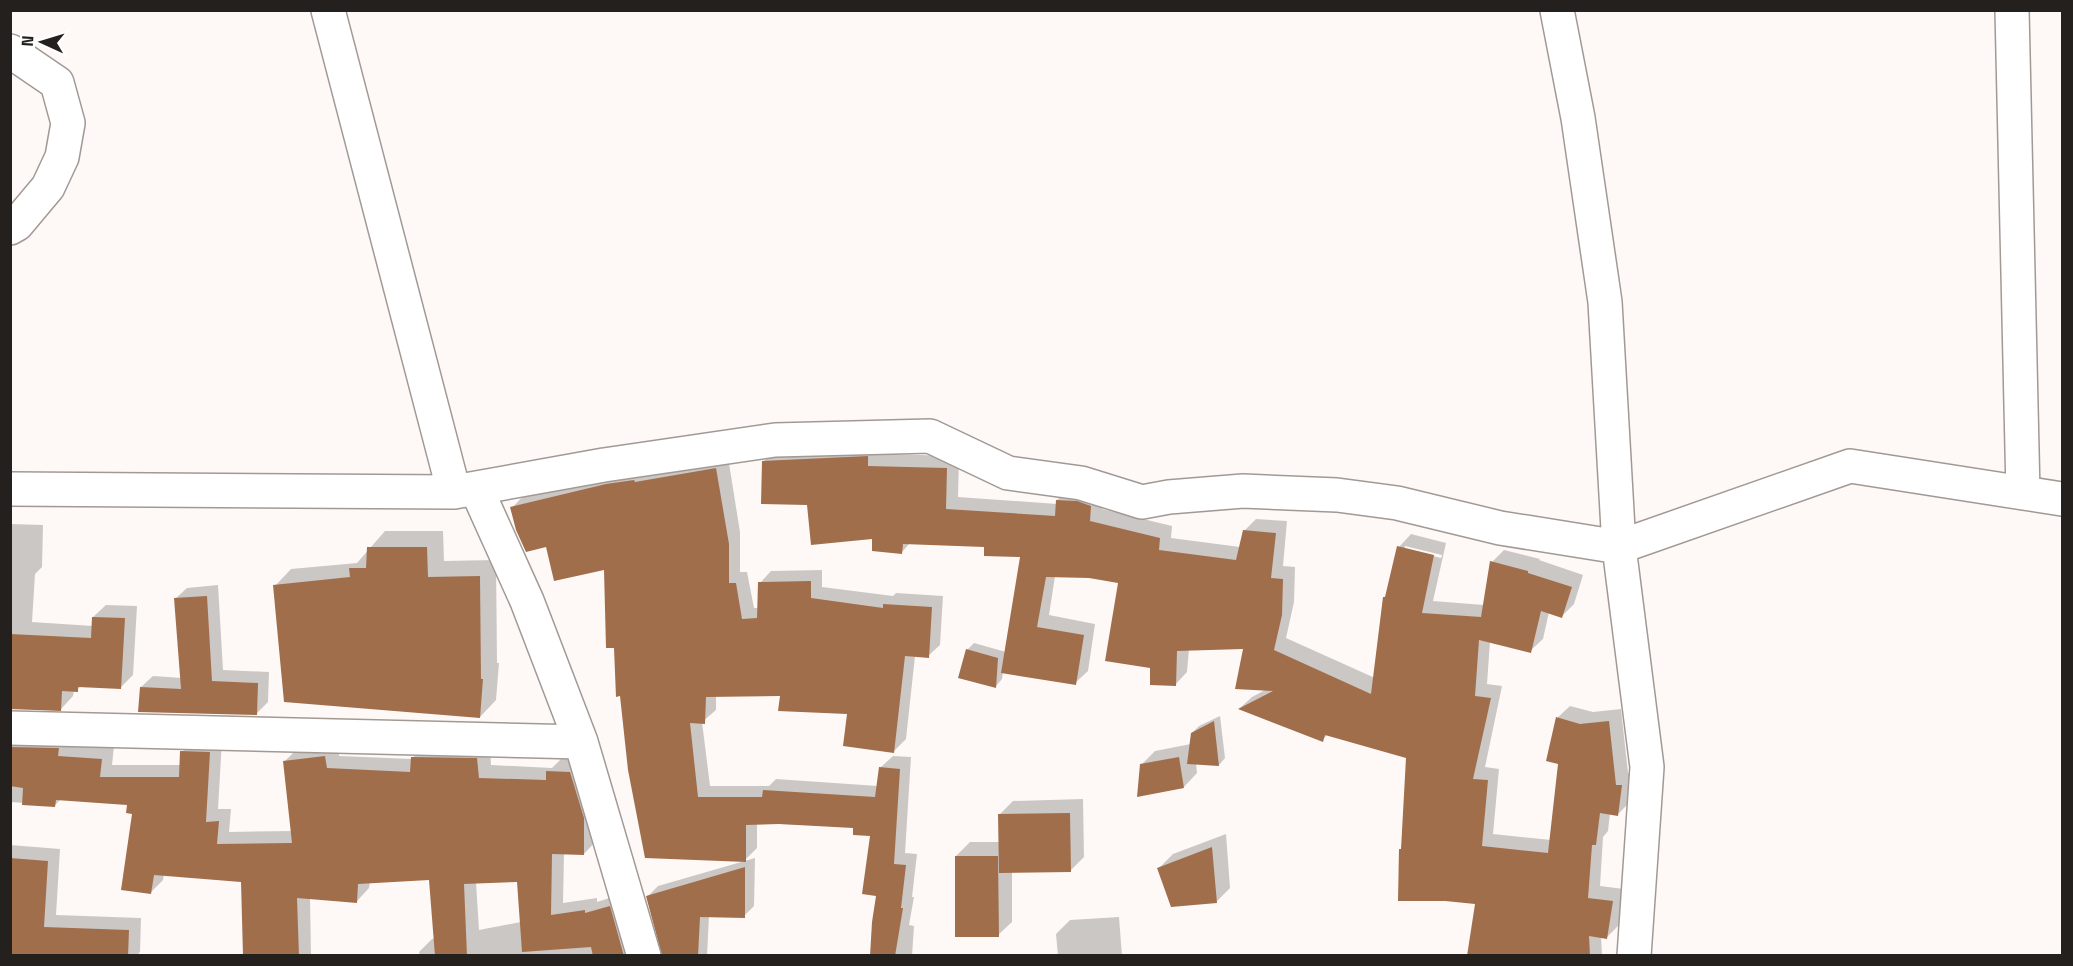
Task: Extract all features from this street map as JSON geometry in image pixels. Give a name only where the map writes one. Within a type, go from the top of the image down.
[{"type":"street","points":[[328,10],[465,490],[527,601],[581,742],[644,956]]},
{"type":"street","points":[[1557,10],[1578,118],[1605,302],[1619,547],[1647,767],[1634,956]]},
{"type":"street","points":[[2012,10],[2023,493]]},
{"type":"street","points":[[10,51],[57,83],[68,123],[62,157],[48,187],[17,224],[10,228]]},
{"type":"street","points":[[10,489],[465,490],[604,465],[775,440],[930,436],[1008,473],[1081,483],[1142,502],[1169,497],[1242,491],[1337,495],[1396,503],[1500,528],[1619,547],[1850,466],[2062,499]]},
{"type":"street","points":[[10,728],[581,742]]},
{"type":"building","points":[[868,456],[868,466],[947,468],[946,509],[1055,516],[1056,500],[1077,501],[1091,506],[1090,521],[1160,538],[1159,550],[1236,560],[1243,530],[1276,533],[1271,578],[1283,579],[1282,615],[1274,650],[1371,694],[1383,597],[1385,597],[1397,546],[1434,555],[1422,613],[1481,617],[1490,561],[1528,571],[1528,573],[1572,587],[1562,618],[1541,611],[1531,653],[1479,640],[1475,696],[1491,698],[1473,779],[1488,780],[1482,846],[1548,853],[1558,764],[1546,761],[1556,717],[1580,724],[1609,721],[1616,785],[1622,785],[1618,816],[1600,813],[1596,845],[1592,845],[1588,898],[1613,901],[1607,939],[1589,936],[1590,956],[1467,956],[1475,904],[1445,901],[1398,901],[1399,849],[1401,849],[1406,758],[1325,735],[1323,742],[1238,709],[1273,691],[1235,689],[1243,649],[1177,651],[1176,686],[1150,685],[1150,668],[1105,661],[1118,583],[1089,578],[1046,577],[1037,627],[1084,635],[1076,685],[1001,673],[1020,557],[984,556],[984,547],[903,544],[902,554],[872,551],[872,539],[811,545],[807,505],[761,504],[762,461]]},
{"type":"building","points":[[716,468],[729,544],[729,583],[736,583],[742,619],[757,618],[758,582],[811,581],[811,598],[883,608],[883,604],[932,607],[929,658],[905,656],[894,753],[843,746],[847,714],[778,711],[780,696],[706,697],[705,724],[690,723],[698,797],[762,797],[763,790],[875,797],[879,767],[900,769],[894,864],[906,865],[901,908],[903,908],[895,956],[870,956],[876,896],[862,894],[870,836],[853,835],[853,828],[779,824],[746,825],[746,862],[645,858],[628,770],[620,696],[616,697],[614,648],[606,648],[604,570],[554,581],[546,547],[526,552],[516,530],[510,507],[606,484],[634,480],[635,482]]},
{"type":"building","points":[[367,547],[427,547],[428,577],[480,576],[481,679],[483,679],[480,718],[284,702],[273,585],[350,577],[349,568],[366,568]]},
{"type":"building","points":[[207,596],[212,681],[258,683],[257,715],[138,712],[140,687],[181,689],[174,598]]},
{"type":"building","points":[[92,617],[125,618],[121,689],[78,687],[78,692],[62,691],[61,711],[10,709],[10,634],[91,638]]},
{"type":"building","points":[[966,649],[998,658],[996,688],[958,678]]},
{"type":"building","points":[[1214,721],[1219,766],[1187,764],[1191,733]]},
{"type":"building","points":[[10,747],[59,748],[58,756],[102,759],[100,777],[179,777],[180,751],[210,752],[206,822],[219,821],[217,844],[292,843],[283,761],[325,756],[327,768],[410,772],[411,757],[477,758],[479,778],[546,780],[546,771],[570,772],[584,818],[584,855],[552,854],[551,915],[585,910],[585,913],[610,906],[624,956],[593,956],[591,947],[522,952],[517,882],[464,884],[467,956],[435,956],[429,880],[358,884],[357,903],[297,898],[299,956],[243,956],[241,882],[154,875],[151,894],[121,890],[132,814],[126,813],[127,805],[56,800],[55,807],[22,805],[23,788],[10,786]]},
{"type":"building","points":[[1179,757],[1184,788],[1137,797],[1140,764]]},
{"type":"building","points":[[1070,813],[1071,872],[999,873],[998,814]]},
{"type":"building","points":[[1212,847],[1217,903],[1171,907],[1157,868]]},
{"type":"building","points":[[955,856],[998,856],[999,937],[955,937]]},
{"type":"building","points":[[10,858],[48,861],[44,927],[129,930],[128,956],[10,956]]},
{"type":"building","points":[[745,867],[745,918],[700,917],[698,956],[662,956],[646,896]]}]
